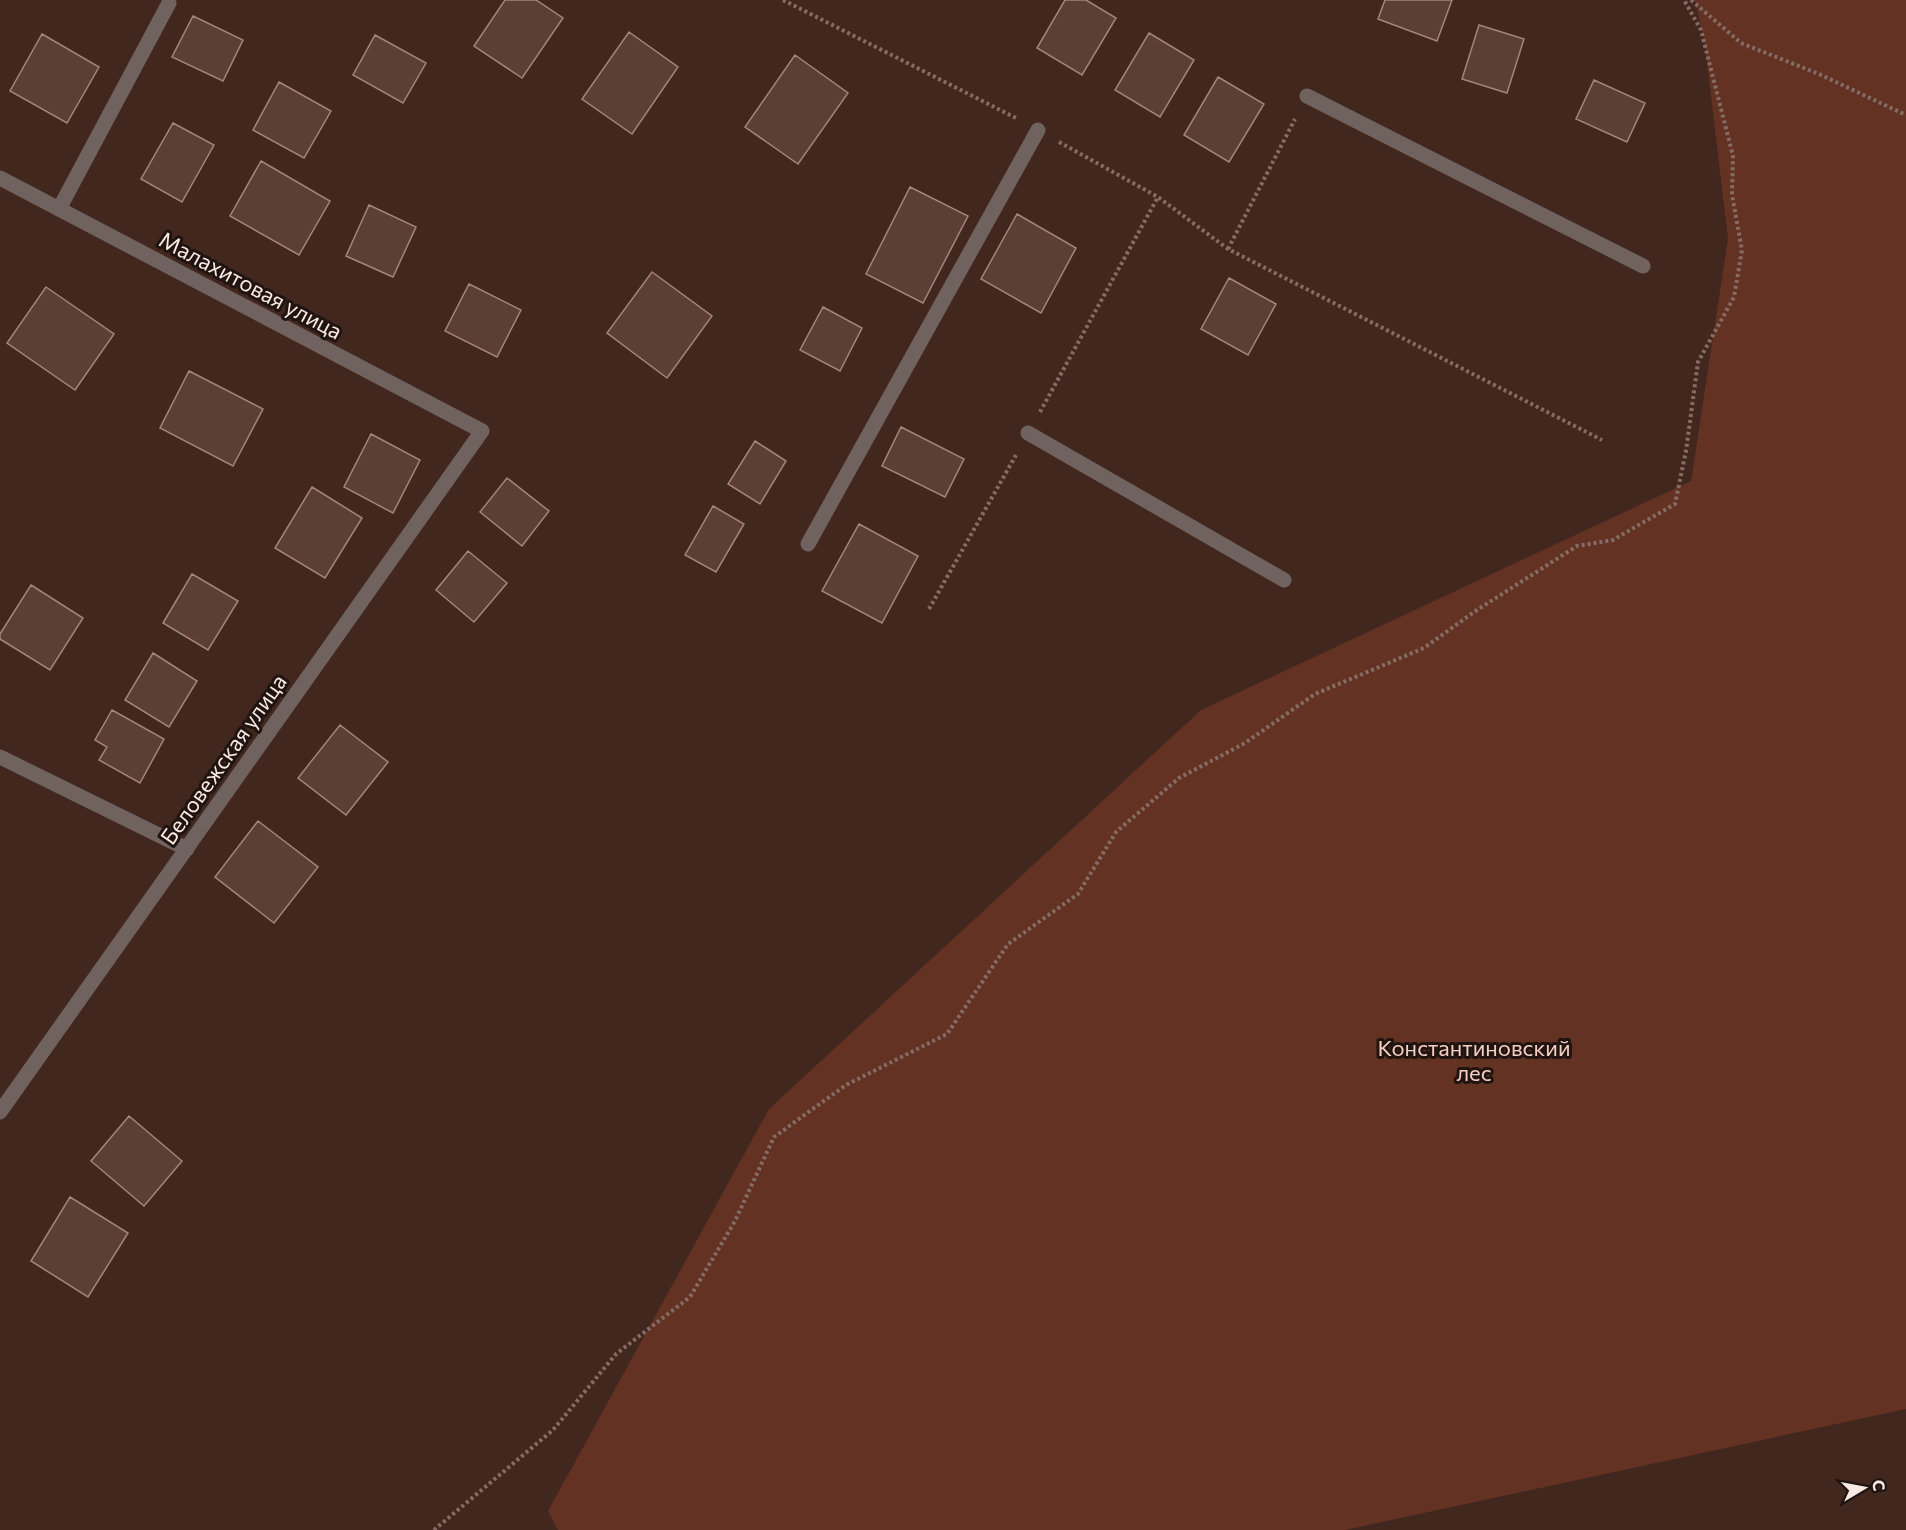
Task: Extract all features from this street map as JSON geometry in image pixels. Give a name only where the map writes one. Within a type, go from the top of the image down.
[{"type":"street","points":[[59,209],[170,3]]},
{"type":"street","points":[[1307,96],[1643,266]]},
{"type":"street","points":[[808,544],[1038,130]]},
{"type":"street","name":"Малахитовая улица","points":[[0,178],[482,431]]},
{"type":"street","name":"Беловежская улица","points":[[0,1112],[482,431]]},
{"type":"street","points":[[1028,433],[1284,580]]},
{"type":"street","points":[[0,757],[187,849]]},
{"type":"path","points":[[783,0],[1038,130],[1158,197],[1228,249],[1602,440]]},
{"type":"path","points":[[434,1530],[553,1430],[616,1354],[690,1297],[735,1221],[774,1137],[846,1085],[947,1034],[1008,944],[1078,894],[1116,832],[1179,778],[1245,743],[1315,694],[1424,648],[1477,610],[1577,546],[1612,540],[1675,504],[1686,451],[1698,362],[1734,297],[1742,250],[1732,195],[1733,156],[1701,30],[1684,0]]},
{"type":"path","points":[[1691,0],[1741,43],[1819,74],[1906,115]]},
{"type":"path","points":[[1228,249],[1307,96]]},
{"type":"path","points":[[929,609],[1158,197]]},
{"type":"green space","name":"Константиновский лес","points":[[1695,0],[1906,0],[1906,1409],[1345,1530],[558,1530],[548,1511],[769,1109],[1201,710],[1691,481],[1728,239],[1705,45]]},
{"type":"building","points":[[505,0],[536,0],[563,18],[522,78],[474,46]]},
{"type":"building","points":[[1065,0],[1086,0],[1116,18],[1082,75],[1037,48]]},
{"type":"building","points":[[1385,0],[1452,0],[1437,41],[1378,19]]},
{"type":"building","points":[[193,16],[243,40],[223,81],[172,57]]},
{"type":"building","points":[[1479,25],[1524,39],[1507,93],[1462,79]]},
{"type":"building","points":[[629,32],[678,67],[632,134],[582,99]]},
{"type":"building","points":[[1149,33],[1194,60],[1160,117],[1115,90]]},
{"type":"building","points":[[42,34],[99,67],[67,123],[10,91]]},
{"type":"building","points":[[375,35],[426,63],[403,103],[353,75]]},
{"type":"building","points":[[795,55],[848,93],[798,164],[745,127]]},
{"type":"building","points":[[1218,77],[1264,104],[1229,162],[1184,135]]},
{"type":"building","points":[[1594,80],[1645,103],[1627,142],[1576,119]]},
{"type":"building","points":[[279,82],[331,111],[304,158],[253,130]]},
{"type":"building","points":[[173,123],[214,145],[182,202],[141,179]]},
{"type":"building","points":[[261,161],[330,201],[299,255],[230,216]]},
{"type":"building","points":[[910,187],[968,216],[923,303],[866,274]]},
{"type":"building","points":[[369,205],[416,227],[393,277],[346,256]]},
{"type":"building","points":[[1017,214],[1076,248],[1041,313],[981,279]]},
{"type":"building","points":[[652,272],[712,316],[667,378],[607,333]]},
{"type":"building","points":[[1229,278],[1276,304],[1248,355],[1201,329]]},
{"type":"building","points":[[469,284],[521,310],[497,357],[445,331]]},
{"type":"building","points":[[46,287],[114,334],[75,390],[7,343]]},
{"type":"building","points":[[823,307],[862,328],[840,371],[800,350]]},
{"type":"building","points":[[189,371],[263,409],[233,466],[160,428]]},
{"type":"building","points":[[901,427],[964,459],[945,497],[882,466]]},
{"type":"building","points":[[371,434],[420,460],[393,513],[344,487]]},
{"type":"building","points":[[755,441],[786,461],[760,504],[728,484]]},
{"type":"building","points":[[507,478],[549,511],[522,546],[480,512]]},
{"type":"building","points":[[312,487],[362,518],[325,578],[275,548]]},
{"type":"building","points":[[713,506],[744,524],[716,572],[685,555]]},
{"type":"building","points":[[859,524],[918,556],[882,623],[822,591]]},
{"type":"building","points":[[468,551],[507,583],[474,622],[436,590]]},
{"type":"building","points":[[192,574],[238,601],[208,650],[163,623]]},
{"type":"building","points":[[31,585],[83,618],[50,670],[0,639],[0,634]]},
{"type":"building","points":[[153,653],[197,681],[169,727],[125,700]]},
{"type":"building","points":[[112,710],[164,739],[140,783],[99,760],[107,747],[95,740]]},
{"type":"building","points":[[340,725],[388,762],[346,815],[298,778]]},
{"type":"building","points":[[258,821],[318,867],[274,923],[215,877]]},
{"type":"building","points":[[129,1116],[182,1161],[144,1206],[91,1161]]},
{"type":"building","points":[[70,1197],[128,1233],[88,1297],[31,1261]]}]
